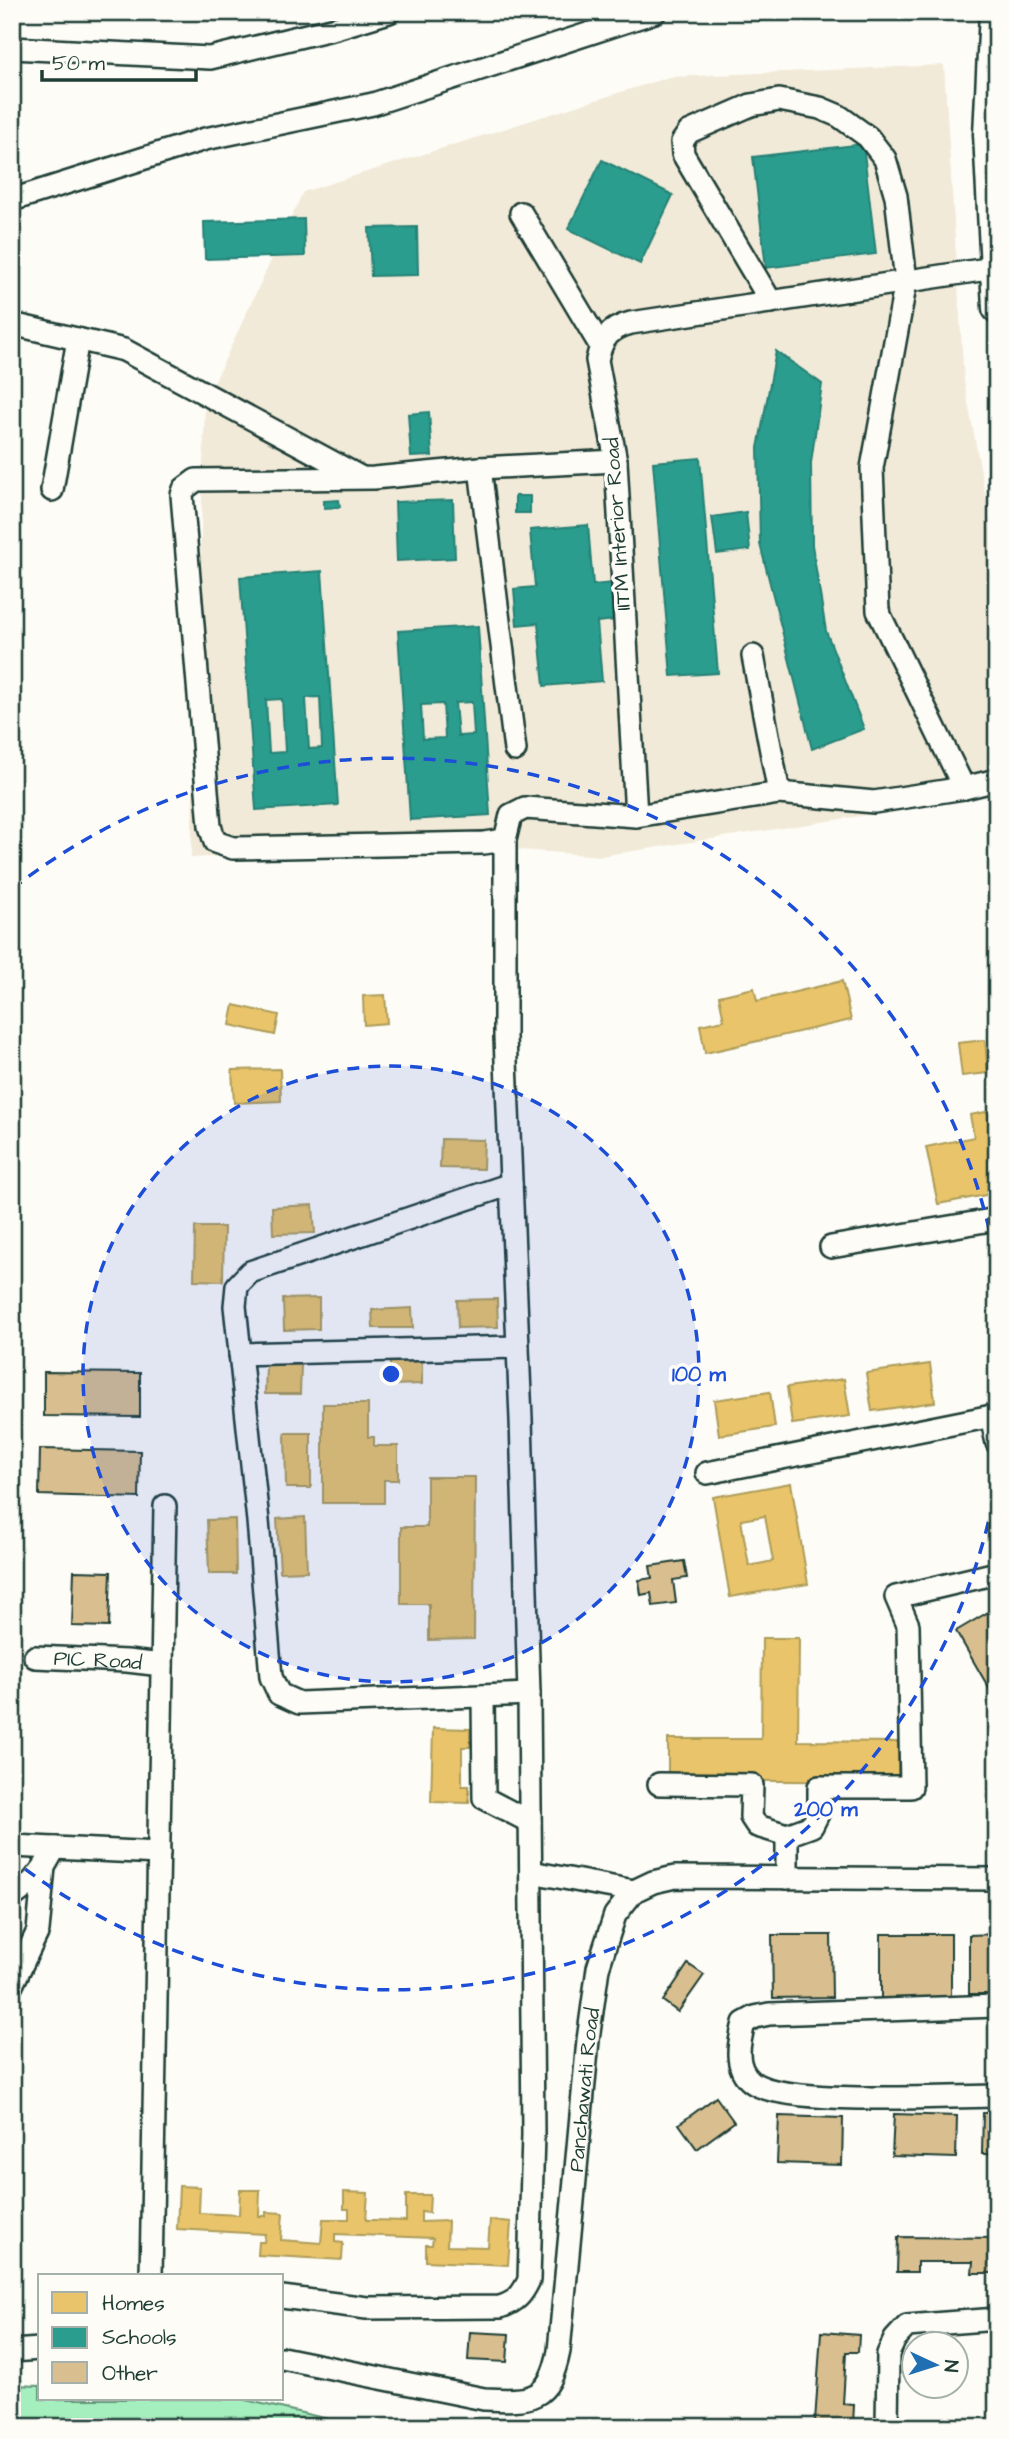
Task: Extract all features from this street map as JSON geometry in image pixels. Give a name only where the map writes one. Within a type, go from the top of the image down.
[{"type":"main road","points":[[994,12],[988,134],[997,308]]},
{"type":"street","points":[[12,48],[210,58],[336,28],[389,12]]},
{"type":"street","points":[[12,200],[205,139],[373,104],[655,12]]},
{"type":"street","points":[[771,302],[682,154],[682,142],[689,132],[710,121],[751,105],[779,100],[820,108],[839,116],[868,137],[879,149],[890,170],[896,195],[905,281],[872,468],[878,611],[964,788]]},
{"type":"street","points":[[521,213],[600,345],[609,332],[631,323],[994,268]]},
{"type":"street","points":[[12,324],[124,350],[362,478]]},
{"type":"street","points":[[52,490],[78,339]]},
{"type":"street","name":"IITM Interior Road","points":[[600,345],[597,360],[616,461],[636,816]]},
{"type":"street","points":[[505,840],[484,843],[233,848],[215,842],[212,835],[181,503],[184,489],[196,480],[362,478],[616,461]]},
{"type":"street","points":[[480,468],[515,750]]},
{"type":"street","points":[[753,656],[779,793]]},
{"type":"street","points":[[284,2297],[367,2308],[500,2307],[512,2304],[523,2294],[529,2280],[533,2134],[529,1694],[505,1037],[505,840],[511,815],[525,808],[636,816],[779,793],[874,802],[997,780]]},
{"type":"street","points":[[511,1184],[250,1272],[240,1282],[236,1292],[271,1677],[279,1694],[299,1703],[529,1694]]},
{"type":"street","points":[[831,1247],[997,1219]]},
{"type":"street","points":[[240,1354],[518,1347]]},
{"type":"street","points":[[707,1473],[994,1415],[997,1443]]},
{"type":"street","points":[[151,2274],[165,1506]]},
{"type":"street","points":[[659,1784],[752,1785],[751,1817],[757,1826],[787,1835],[811,1826],[819,1812],[819,1787],[911,1787],[908,1625],[897,1597],[997,1573]]},
{"type":"street","name":"PIC Road","points":[[35,1657],[162,1665]]},
{"type":"street","points":[[483,1696],[484,1798],[530,1822]]},
{"type":"street","points":[[787,1835],[787,1878]]},
{"type":"street","points":[[12,1846],[50,1857],[159,1853]]},
{"type":"street","points":[[12,1897],[32,1882],[50,1857]]},
{"type":"street","points":[[12,1985],[38,1931],[50,1857]]},
{"type":"street","points":[[531,1872],[634,1891],[653,1882],[675,1877],[997,1879]]},
{"type":"street","name":"Panchawati Road","points":[[284,2358],[484,2399],[514,2400],[538,2395],[554,2377],[559,2351],[588,2040],[598,1968],[615,1915],[634,1891]]},
{"type":"street","points":[[997,2006],[755,2017],[744,2023],[739,2043],[739,2066],[751,2082],[766,2090],[813,2096],[997,2096]]},
{"type":"street","points":[[887,2427],[888,2354],[895,2339],[907,2326],[997,2319]]},
{"type":"street","points":[[12,2351],[38,2349]]},
{"type":"shaded area","points":[[944,65],[964,381],[997,558],[997,769],[899,810],[601,856],[452,845],[191,858],[205,402],[303,192],[669,77]]},
{"type":"green space","points":[[12,2385],[38,2386],[38,2400],[245,2400],[363,2427],[12,2427]]},
{"type":"building: Homes","points":[[842,981],[851,1020],[705,1053],[700,1025],[724,1020],[719,996],[754,988],[757,1001]]},
{"type":"building: Homes","points":[[385,995],[387,1023],[364,1025],[363,996]]},
{"type":"building: Homes","points":[[234,1005],[279,1015],[275,1035],[230,1025]]},
{"type":"building: Homes","points":[[985,1040],[988,1073],[962,1076],[958,1043]]},
{"type":"building: Homes","points":[[280,1069],[281,1101],[234,1103],[232,1070]]},
{"type":"building: Homes","points":[[996,1110],[997,1193],[938,1204],[926,1147],[974,1137],[970,1115]]},
{"type":"building: Homes","points":[[441,1139],[484,1140],[483,1169],[440,1168]]},
{"type":"building: Homes","points":[[313,1205],[315,1233],[273,1234],[272,1207]]},
{"type":"building: Homes","points":[[195,1227],[224,1227],[223,1281],[194,1280]]},
{"type":"building: Homes","points":[[319,1298],[319,1329],[284,1330],[283,1299]]},
{"type":"building: Homes","points":[[497,1299],[498,1327],[458,1328],[457,1300]]},
{"type":"building: Homes","points":[[412,1308],[413,1328],[373,1328],[372,1310]]},
{"type":"building: Homes","points":[[422,1357],[422,1384],[390,1385],[390,1358]]},
{"type":"building: Homes","points":[[930,1364],[935,1402],[872,1411],[866,1373]]},
{"type":"building: Homes","points":[[266,1365],[301,1365],[300,1394],[265,1394]]},
{"type":"building: Homes","points":[[844,1379],[850,1416],[792,1424],[787,1387]]},
{"type":"building: Homes","points":[[770,1392],[775,1427],[719,1435],[714,1400]]},
{"type":"building: Homes","points":[[323,1404],[368,1404],[368,1437],[374,1437],[374,1446],[398,1446],[398,1480],[384,1480],[384,1503],[323,1503]]},
{"type":"building: Homes","points":[[285,1433],[311,1433],[311,1488],[286,1488]]},
{"type":"building: Homes","points":[[427,1477],[475,1477],[474,1639],[429,1640],[429,1604],[401,1604],[401,1527],[427,1527]]},
{"type":"building: Homes","points":[[791,1483],[808,1584],[730,1597],[713,1497]],"holes":[[[765,1516],[773,1561],[749,1566],[741,1520]]]},
{"type":"building: Homes","points":[[305,1517],[307,1571],[280,1572],[277,1519]]},
{"type":"building: Homes","points":[[235,1519],[236,1574],[209,1574],[207,1520]]},
{"type":"building: Homes","points":[[762,1638],[799,1638],[798,1741],[898,1742],[898,1782],[668,1780],[668,1739],[761,1739]]},
{"type":"building: Homes","points":[[433,1728],[470,1729],[470,1747],[462,1747],[462,1786],[469,1786],[469,1803],[431,1802]]},
{"type":"building: Homes","points":[[179,2186],[200,2187],[199,2213],[239,2215],[240,2190],[260,2190],[259,2216],[266,2216],[266,2212],[283,2213],[281,2240],[321,2243],[323,2219],[349,2219],[349,2209],[344,2209],[344,2192],[368,2193],[366,2220],[406,2221],[406,2195],[430,2195],[429,2213],[421,2212],[421,2222],[448,2221],[447,2246],[488,2247],[490,2220],[511,2222],[508,2265],[426,2261],[426,2245],[432,2245],[433,2238],[335,2234],[335,2242],[343,2243],[342,2260],[258,2255],[259,2242],[264,2242],[265,2234],[177,2229]]},
{"type":"building: Schools","points":[[863,144],[876,254],[766,268],[753,157]]},
{"type":"building: Schools","points":[[602,160],[673,195],[640,264],[568,229]]},
{"type":"building: Schools","points":[[304,219],[305,256],[205,259],[204,222]]},
{"type":"building: Schools","points":[[417,227],[418,275],[371,276],[369,228]]},
{"type":"building: Schools","points":[[776,351],[822,384],[811,463],[812,545],[826,631],[864,729],[812,749],[760,544],[758,448]]},
{"type":"building: Schools","points":[[429,412],[432,456],[411,457],[408,414]]},
{"type":"building: Schools","points":[[700,458],[718,673],[671,676],[653,462]]},
{"type":"building: Schools","points":[[515,496],[530,496],[530,513],[515,513]]},
{"type":"building: Schools","points":[[339,500],[340,507],[324,508],[324,501]]},
{"type":"building: Schools","points":[[453,500],[455,558],[397,561],[395,502]]},
{"type":"building: Schools","points":[[746,512],[750,550],[717,554],[712,517]]},
{"type":"building: Schools","points":[[588,525],[593,585],[612,583],[615,620],[597,622],[602,681],[544,686],[538,623],[517,625],[514,589],[535,587],[530,530]]},
{"type":"building: Schools","points":[[322,571],[338,805],[256,810],[240,577]],"holes":[[[320,697],[322,748],[309,749],[306,698]],[[282,699],[285,752],[269,753],[266,700]]]},
{"type":"building: Schools","points":[[478,626],[490,815],[410,820],[398,631]],"holes":[[[472,702],[474,735],[458,736],[455,703]],[[443,704],[445,738],[423,739],[421,705]]]},
{"type":"building: Other","points":[[44,1372],[140,1373],[140,1417],[44,1416]]},
{"type":"building: Other","points":[[40,1449],[140,1451],[139,1498],[39,1495]]},
{"type":"building: Other","points":[[684,1561],[687,1578],[673,1580],[676,1603],[653,1606],[651,1593],[641,1595],[639,1580],[652,1578],[650,1566]]},
{"type":"building: Other","points":[[74,1571],[111,1572],[109,1627],[72,1626]]},
{"type":"building: Other","points":[[997,1607],[997,1702],[956,1631]]},
{"type":"building: Other","points":[[881,1934],[951,1934],[951,1998],[881,1998]]},
{"type":"building: Other","points":[[997,1934],[997,1994],[969,1994],[969,1935]]},
{"type":"building: Other","points":[[772,1935],[831,1935],[832,1997],[773,1998]]},
{"type":"building: Other","points":[[688,1964],[704,1975],[678,2012],[663,2001]]},
{"type":"building: Other","points":[[716,2097],[734,2122],[697,2149],[679,2124]]},
{"type":"building: Other","points":[[983,2113],[997,2113],[997,2154],[982,2154]]},
{"type":"building: Other","points":[[894,2114],[957,2116],[956,2158],[892,2156]]},
{"type":"building: Other","points":[[779,2116],[843,2118],[842,2165],[777,2163]]},
{"type":"building: Other","points":[[898,2237],[997,2238],[997,2273],[972,2273],[973,2262],[917,2262],[917,2272],[897,2272]]},
{"type":"building: Other","points":[[470,2332],[509,2334],[507,2362],[468,2360]]},
{"type":"building: Other","points":[[821,2332],[859,2335],[858,2352],[846,2352],[843,2404],[854,2405],[853,2424],[815,2422]]}]
